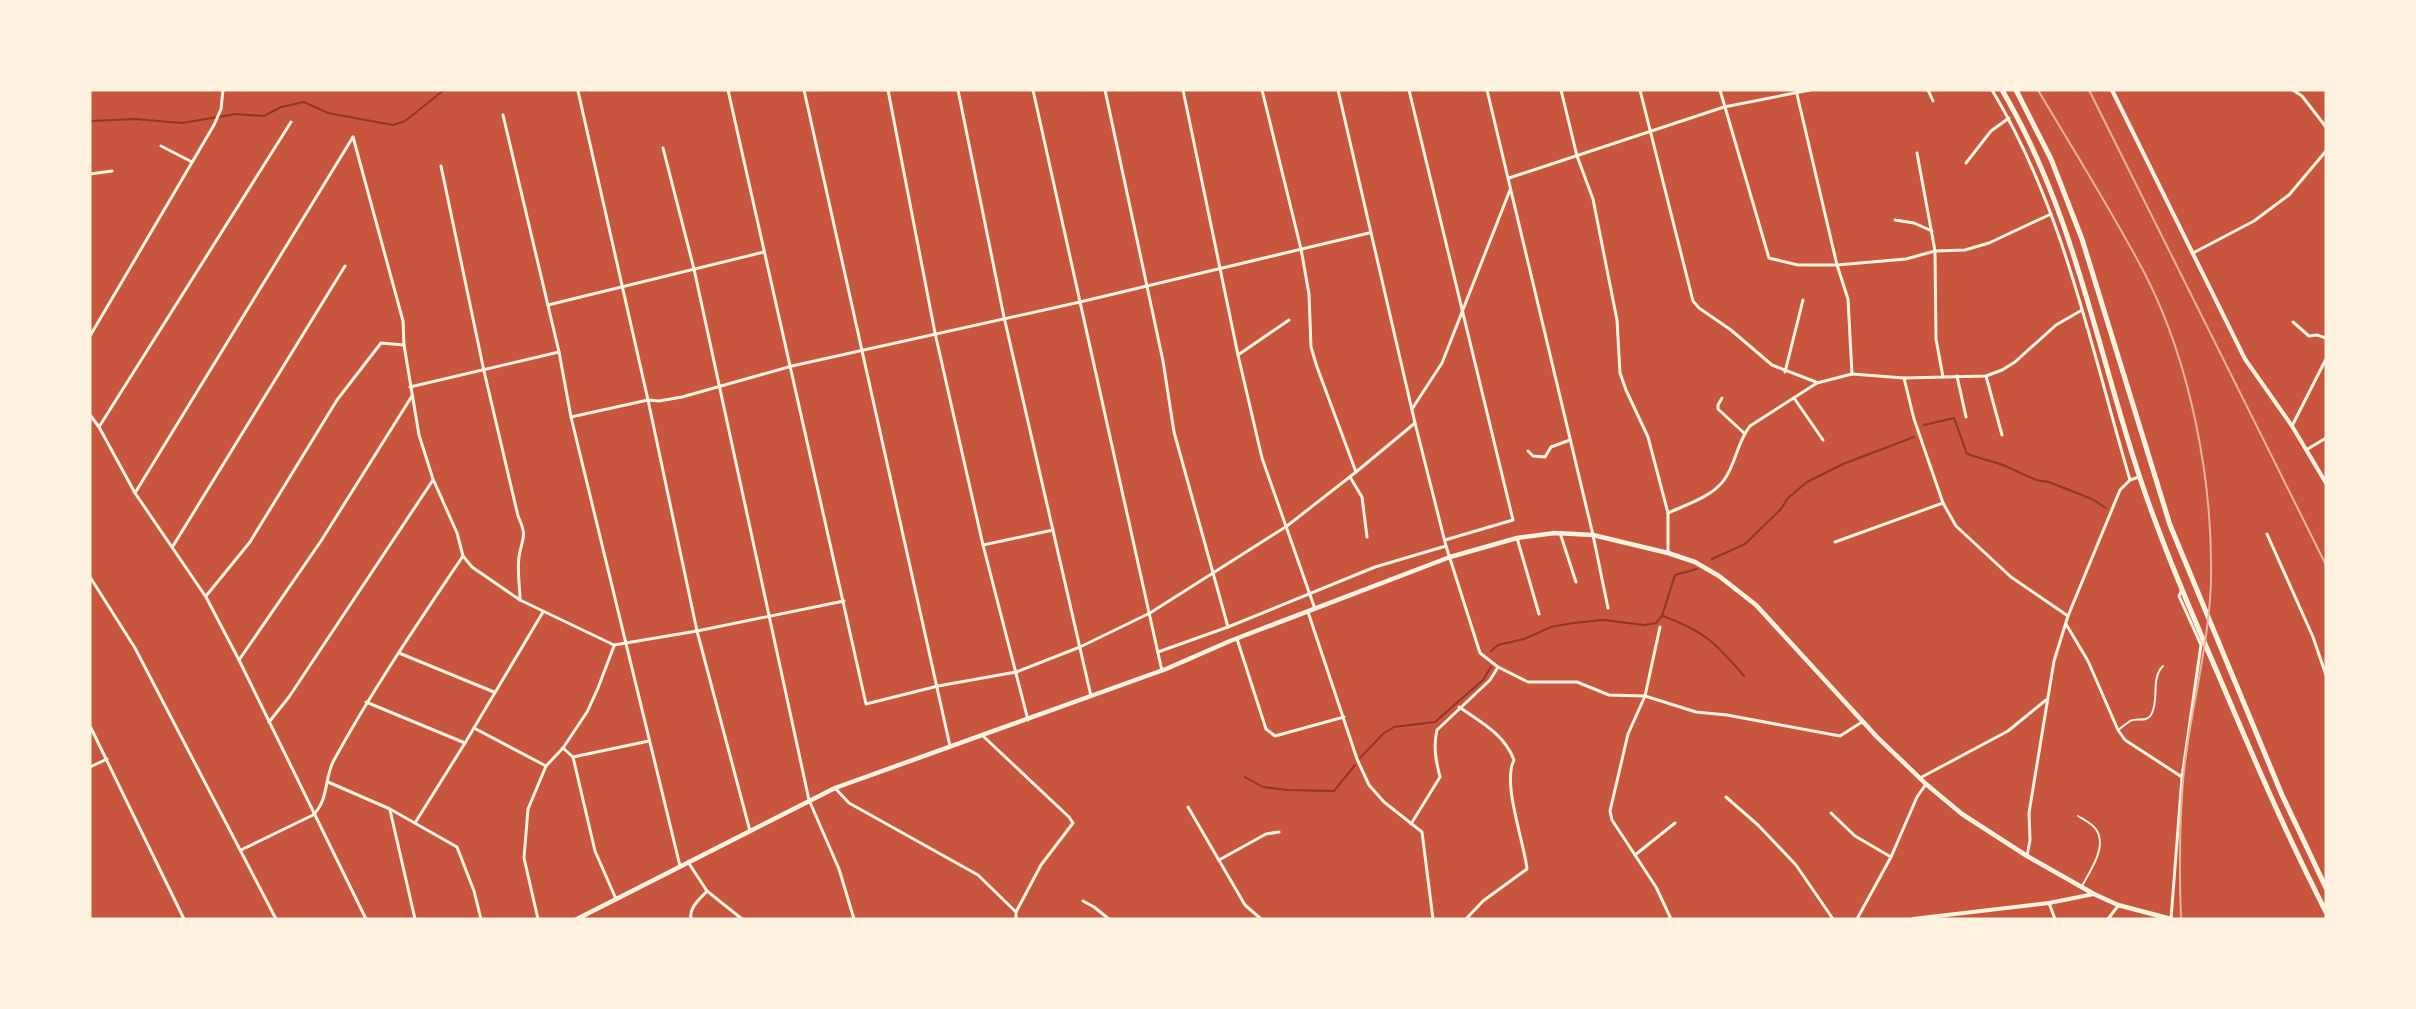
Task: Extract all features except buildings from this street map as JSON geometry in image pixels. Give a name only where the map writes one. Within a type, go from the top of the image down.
[{"type":"main road","points":[[2002,90],[2037,157],[2067,228],[2139,477],[2182,589],[2273,804],[2326,912]]},
{"type":"main road","points":[[2016,90],[2051,159],[2082,239],[2170,525],[2282,795],[2326,888]]},
{"type":"main road","points":[[577,919],[835,788],[1162,671],[1450,557],[1517,538],[1560,533],[1593,535],[1668,553],[1695,562],[1719,576],[1756,605],[1862,722],[1926,784],[1962,814],[2027,856],[2094,894],[2118,905],[2171,919]]},
{"type":"street","points":[[90,336],[218,117],[223,90]]},
{"type":"street","points":[[728,90],[792,366],[866,704],[938,686],[1016,672],[1080,647],[1150,613],[1287,526],[1415,423]]},
{"type":"street","points":[[804,90],[950,748]]},
{"type":"street","points":[[888,90],[935,333],[983,545],[1028,720]]},
{"type":"street","points":[[958,90],[1004,318],[1091,696]]},
{"type":"street","points":[[1033,90],[1162,671]]},
{"type":"street","points":[[1105,90],[1163,361],[1174,432],[1228,627]]},
{"type":"street","points":[[1183,90],[1219,268],[1262,458],[1315,609]]},
{"type":"street","points":[[1262,90],[1301,249],[1309,294],[1311,347],[1356,472]]},
{"type":"street","points":[[1338,90],[1369,233],[1446,546],[1480,653],[1498,667],[1528,682],[1577,682],[1609,695],[1645,696],[1696,712],[1727,715],[1840,736],[1862,722]]},
{"type":"street","points":[[1409,90],[1513,520],[1445,540]]},
{"type":"street","points":[[1488,90],[1593,535],[1608,608]]},
{"type":"street","points":[[1561,90],[1577,156],[1593,199],[1617,320],[1620,373],[1648,437],[1668,513],[1668,553]]},
{"type":"street","points":[[1640,90],[1693,301],[1772,365],[1817,383]]},
{"type":"street","points":[[1720,90],[1768,258],[1798,265],[1837,265],[1906,259],[1935,250],[1965,250],[1989,243],[2051,214]]},
{"type":"street","points":[[1509,178],[1724,107],[1810,90]]},
{"type":"street","points":[[1928,90],[1933,101]]},
{"type":"street","points":[[1992,90],[2009,117],[2033,166],[2073,276],[2130,480]]},
{"type":"street","points":[[2112,90],[2245,359],[2292,426],[2326,483]]},
{"type":"street","points":[[2293,90],[2302,96],[2326,127]]},
{"type":"street","points":[[578,91],[648,399],[697,631],[750,831]]},
{"type":"street","points":[[1796,92],[1837,265],[1848,299],[1852,374]]},
{"type":"street","points":[[503,115],[559,352],[571,417],[680,866]]},
{"type":"street","points":[[1966,163],[1991,131],[2009,117]]},
{"type":"street","points":[[99,427],[291,122]]},
{"type":"street","points":[[135,493],[352,136],[403,321],[404,345],[418,435],[457,533],[463,556],[472,567],[520,600],[614,645],[625,645],[844,601]]},
{"type":"street","points":[[161,146],[192,162]]},
{"type":"street","points":[[663,148],[693,269],[809,800],[846,886],[854,919]]},
{"type":"street","points":[[2193,253],[2254,221],[2289,195],[2326,151]]},
{"type":"street","points":[[1917,153],[1935,250],[1936,339],[1943,377]]},
{"type":"street","points":[[441,166],[484,371],[518,516],[523,528],[524,540],[519,557],[520,600]]},
{"type":"street","points":[[90,174],[112,171]]},
{"type":"street","points":[[1412,409],[1442,363],[1510,190]]},
{"type":"street","points":[[1895,220],[1932,231]]},
{"type":"street","points":[[571,417],[648,399],[659,401],[682,397],[792,366],[1080,302],[1369,233]]},
{"type":"street","points":[[548,305],[764,252]]},
{"type":"street","points":[[173,546],[345,266]]},
{"type":"street","points":[[1785,372],[1803,300]]},
{"type":"street","points":[[1668,513],[1710,492],[1724,480],[1744,433],[1750,426],[1817,383],[1852,374],[1904,378],[1986,376],[2015,362],[2056,325],[2082,310]]},
{"type":"street","points":[[1238,355],[1289,320]]},
{"type":"street","points":[[2293,322],[2308,336],[2318,335],[2326,338]]},
{"type":"street","points":[[206,597],[250,542],[337,400],[381,343],[404,345]]},
{"type":"street","points":[[410,387],[559,352]]},
{"type":"street","points":[[2292,426],[2326,359]]},
{"type":"street","points":[[1957,376],[1966,417]]},
{"type":"street","points":[[1986,376],[2002,435]]},
{"type":"street","points":[[1904,378],[1914,419],[1943,502],[1956,526],[1977,548],[2011,576],[2068,616]]},
{"type":"street","points":[[239,660],[321,541],[412,396]]},
{"type":"street","points":[[1722,398],[1718,408],[1744,433]]},
{"type":"street","points":[[1794,398],[1823,440]]},
{"type":"street","points":[[90,415],[135,493],[206,597],[366,919]]},
{"type":"street","points":[[2306,450],[2326,438]]},
{"type":"street","points":[[1528,451],[1533,456],[1545,457],[1551,447],[1570,440]]},
{"type":"street","points":[[1350,477],[1362,497],[1367,537]]},
{"type":"street","points":[[2027,856],[2031,840],[2029,813],[2054,661],[2068,616],[2120,490],[2130,480],[2139,477]]},
{"type":"street","points":[[269,722],[289,698],[434,479]]},
{"type":"street","points":[[1835,542],[1943,502]]},
{"type":"street","points":[[983,545],[1053,530]]},
{"type":"street","points":[[1560,533],[1576,582]]},
{"type":"street","points":[[2267,534],[2313,638],[2326,675]]},
{"type":"street","points":[[1517,538],[1539,614]]},
{"type":"street","points":[[1158,652],[1310,595],[1375,567],[1446,546]]},
{"type":"street","points":[[241,850],[313,815],[321,807],[330,768],[366,702],[463,556]]},
{"type":"street","points":[[90,577],[135,648],[276,919]]},
{"type":"street","points":[[2171,919],[2182,777],[2201,645],[2179,596],[2182,589]]},
{"type":"street","points":[[415,823],[543,612]]},
{"type":"street","points":[[1308,612],[1357,759],[1369,786],[1384,802],[1422,832],[1433,919]]},
{"type":"street","points":[[2066,624],[2088,661],[2118,730],[2125,740],[2182,777]]},
{"type":"street","points":[[1660,627],[1645,696],[1628,734],[1610,811],[1612,820],[1656,887],[1671,919]]},
{"type":"street","points":[[1238,639],[1266,729],[1275,736],[1344,717]]},
{"type":"street","points":[[538,919],[524,858],[528,809],[546,766],[562,748],[587,712],[614,645]]},
{"type":"street","points":[[399,652],[495,693]]},
{"type":"street","points":[[2118,730],[2132,720],[2145,720],[2150,716],[2156,703],[2156,679],[2163,666]]},
{"type":"street","points":[[1412,824],[1440,777],[1434,741],[1437,730],[1490,680],[1498,667]]},
{"type":"street","points":[[1920,778],[2008,731],[2047,699]]},
{"type":"street","points":[[366,702],[465,743]]},
{"type":"street","points":[[1459,707],[1497,733],[1509,747],[1514,760],[1510,767],[1512,799],[1527,869],[1483,901],[1466,919]]},
{"type":"street","points":[[90,726],[184,919]]},
{"type":"street","points":[[474,728],[546,766]]},
{"type":"street","points":[[983,736],[1073,823],[1041,865],[1016,912],[1016,919]]},
{"type":"street","points":[[573,757],[649,741]]},
{"type":"street","points":[[562,748],[573,757],[595,851],[616,899]]},
{"type":"street","points":[[90,767],[106,759]]},
{"type":"street","points":[[328,782],[390,808],[457,847],[474,891],[481,919]]},
{"type":"street","points":[[1857,919],[1891,857],[1917,797],[1926,784]]},
{"type":"street","points":[[835,788],[849,803],[978,876],[1016,912]]},
{"type":"street","points":[[1726,797],[1758,825],[1796,865],[1833,919]]},
{"type":"street","points":[[1188,807],[1245,905],[1261,919]]},
{"type":"street","points":[[390,808],[415,919]]},
{"type":"street","points":[[1831,813],[1855,836],[1891,857]]},
{"type":"street","points":[[2078,816],[2092,825],[2099,835],[2099,847],[2081,886]]},
{"type":"street","points":[[1635,855],[1675,823]]},
{"type":"street","points":[[1219,860],[1266,834],[1279,832]]},
{"type":"street","points":[[688,862],[707,891],[742,919]]},
{"type":"street","points":[[691,919],[693,906],[707,891]]},
{"type":"street","points":[[1913,919],[2049,903],[2094,894]]},
{"type":"street","points":[[1083,901],[1109,919]]},
{"type":"street","points":[[2049,903],[2055,919]]},
{"type":"street","points":[[2108,919],[2118,905]]},
{"type":"waterway","points":[[90,121],[135,119],[182,123],[236,114],[264,116],[281,107],[304,102],[328,113],[393,125],[405,121],[444,90]]},
{"type":"waterway","points":[[1924,425],[1954,418],[1967,454],[2003,465],[2036,480],[2049,482],[2092,499],[2106,508]]},
{"type":"waterway","points":[[1712,559],[1745,544],[1781,509],[1788,498],[1807,482],[1843,464],[1914,437]]},
{"type":"waterway","points":[[1491,651],[1498,645],[1524,639],[1551,627],[1573,623],[1603,620],[1644,625],[1656,623],[1662,616],[1675,575],[1697,569]]},
{"type":"waterway","points":[[1663,616],[1689,627],[1708,639],[1744,676]]},
{"type":"waterway","points":[[1360,758],[1384,733],[1394,727],[1435,722],[1483,680],[1491,667]]},
{"type":"waterway","points":[[1245,777],[1263,787],[1334,791],[1355,765]]},
{"type":"railway","points":[[2038,90],[2119,227],[2161,309],[2187,384],[2203,464],[2211,543],[2210,604],[2183,781],[2180,840],[2181,919]]},
{"type":"railway","points":[[2089,90],[2326,565]]}]
